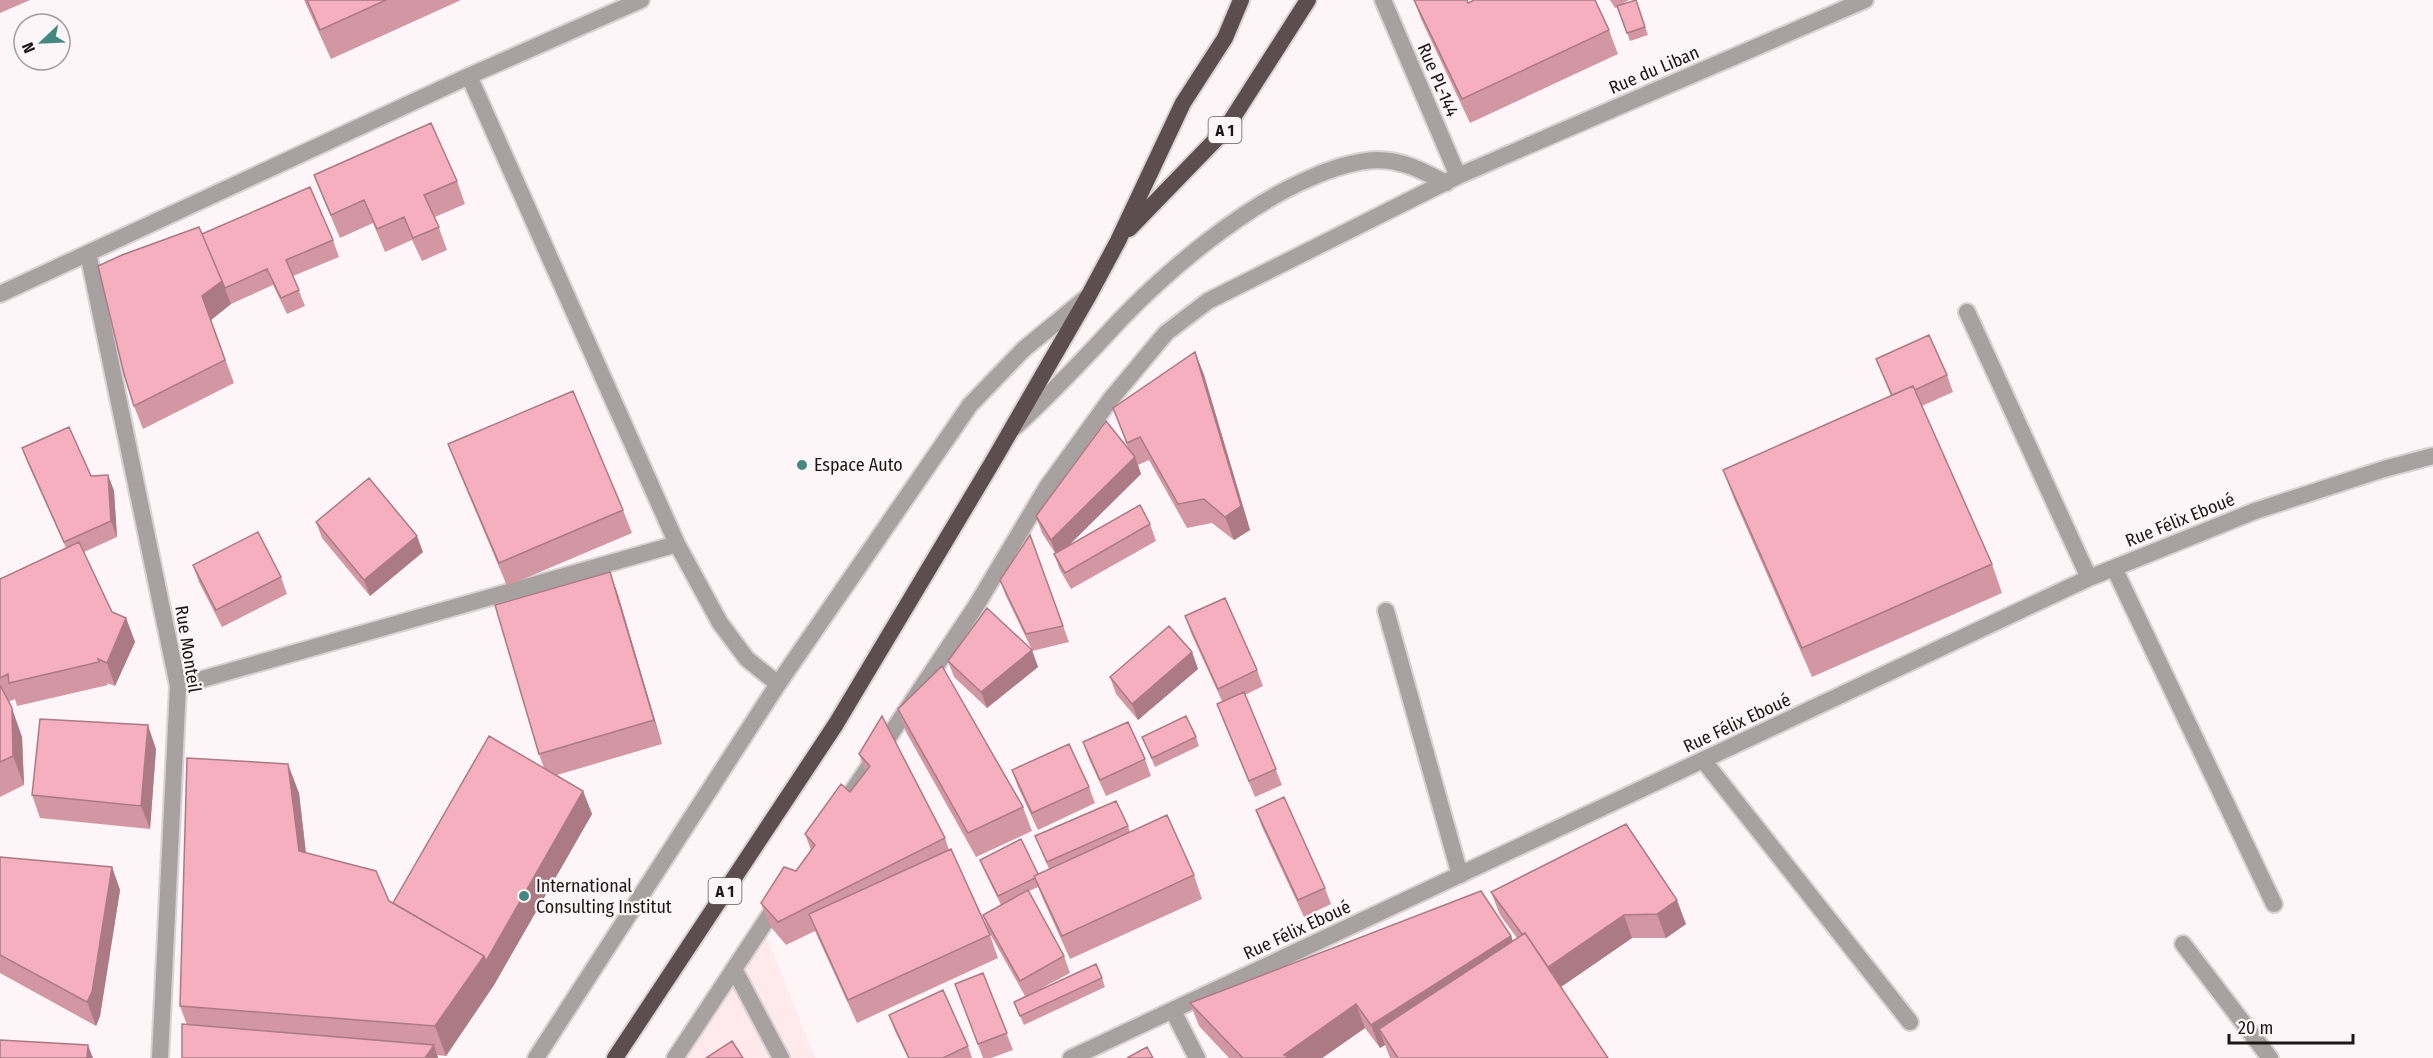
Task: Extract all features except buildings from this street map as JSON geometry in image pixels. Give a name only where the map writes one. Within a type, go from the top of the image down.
[{"type":"highway","name":"A 1","points":[[615,1058],[836,724],[992,463],[1089,295],[1118,241],[1183,103],[1225,38],[1241,0]]},
{"type":"highway","name":"A 1","points":[[1118,241],[1225,130],[1308,0]]},
{"type":"street","points":[[0,294],[469,76],[641,0]]},
{"type":"street","name":"Rue PL-144","points":[[1383,0],[1452,179]]},
{"type":"street","name":"Rue du Liban","points":[[838,812],[976,606],[1047,487],[1110,400],[1166,333],[1208,301],[1452,179],[1865,0]]},
{"type":"street","points":[[469,76],[677,544],[720,623],[747,658],[778,684]]},
{"type":"street","points":[[1012,429],[1055,389],[1151,291],[1213,238],[1290,187],[1349,163],[1378,160],[1409,164],[1452,179]]},
{"type":"street","name":"Rue Monteil","points":[[88,253],[178,686],[160,1058]]},
{"type":"street","points":[[536,1058],[778,684],[970,405],[1024,349],[1089,295]]},
{"type":"street","points":[[1967,312],[2089,578]]},
{"type":"street","name":"Rue Félix Eboué","points":[[1071,1058],[2089,578],[2255,511],[2384,469],[2433,456]]},
{"type":"street","points":[[178,686],[677,544]]},
{"type":"street","points":[[2114,568],[2274,904]]},
{"type":"street","points":[[1386,611],[1460,875]]},
{"type":"street","points":[[1703,760],[1910,1022]]},
{"type":"street","points":[[675,1058],[786,890]]},
{"type":"street","points":[[2183,944],[2270,1058]]},
{"type":"street","points":[[734,969],[781,1058]]},
{"type":"street","points":[[1173,1011],[1197,1058]]},
{"type":"shaded area","points":[[766,935],[815,1058],[686,1058]]},
{"type":"place","name":"Espace Auto","points":[[802,465]]},
{"type":"place","name":"International Consulting Institut","points":[[524,896]]}]
